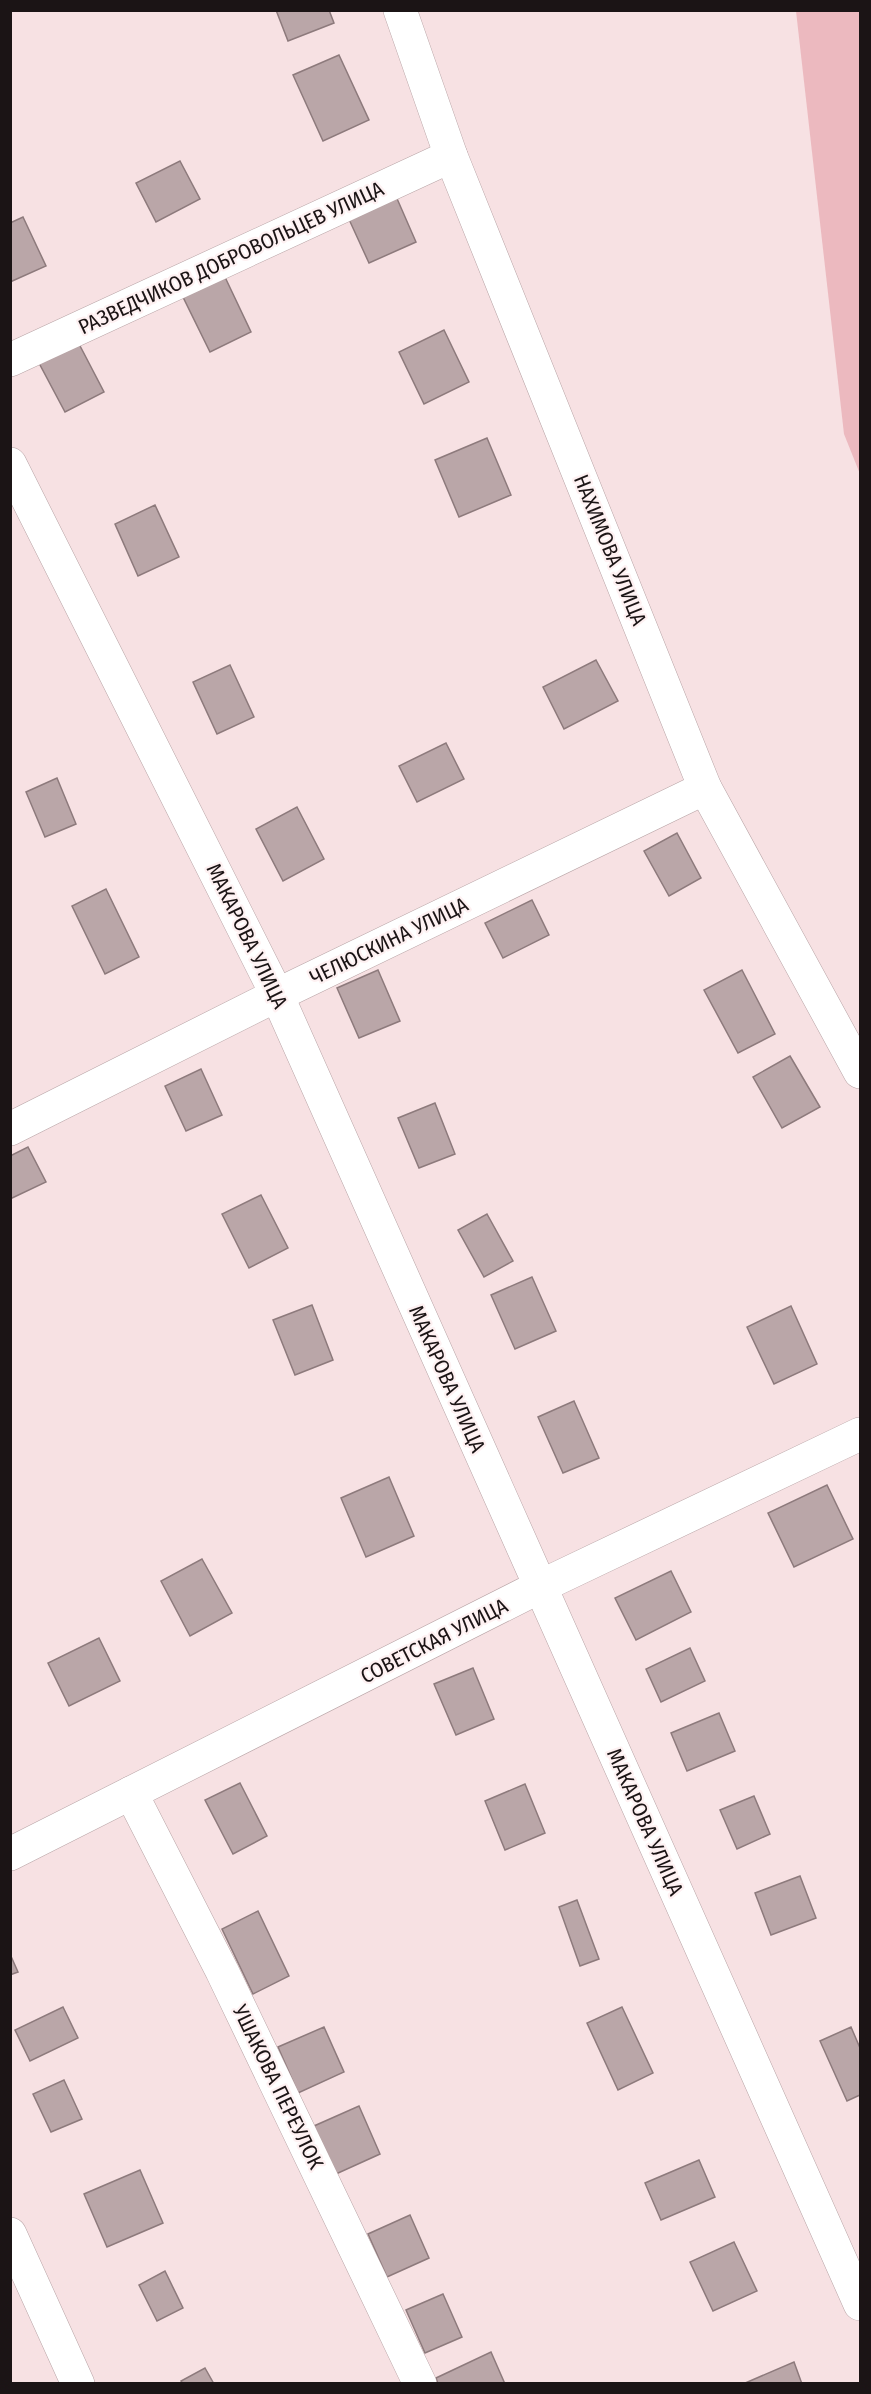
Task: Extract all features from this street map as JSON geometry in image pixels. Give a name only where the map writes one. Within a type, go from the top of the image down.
[{"type":"street","name":"НАХИМОВА УЛИЦА","points":[[400,10],[451,156],[705,788],[861,1072]]},
{"type":"street","name":"РАЗВЕДЧИКОВ ДОБРОВОЛЬЦЕВ УЛИЦА","points":[[10,360],[451,156]]},
{"type":"street","name":"МАКАРОВА УЛИЦА","points":[[10,464],[277,995],[539,1587],[861,2304]]},
{"type":"street","name":"ЧЕЛЮСКИНА УЛИЦА","points":[[10,1129],[277,995],[705,788]]},
{"type":"street","name":"СОВЕТСКАЯ УЛИЦА","points":[[10,1854],[539,1587],[861,1434]]},
{"type":"street","name":"УШАКОВА ПЕРЕУЛОК","points":[[131,1793],[222,1971],[420,2384]]},
{"type":"street","points":[[10,2234],[78,2384]]},
{"type":"shaded area","points":[[796,11],[860,11],[860,474],[844,434]]},
{"type":"building","points":[[276,10],[329,10],[334,23],[288,41]]},
{"type":"building","points":[[339,55],[369,120],[323,141],[293,75]]},
{"type":"building","points":[[180,161],[200,199],[156,222],[136,183]]},
{"type":"building","points":[[395,194],[416,242],[369,263],[347,215]]},
{"type":"building","points":[[23,217],[46,266],[10,282],[10,223]]},
{"type":"building","points":[[224,275],[251,332],[210,352],[182,295]]},
{"type":"building","points":[[444,330],[469,382],[424,404],[399,352]]},
{"type":"building","points":[[78,342],[104,392],[65,412],[39,363]]},
{"type":"building","points":[[487,438],[511,495],[459,517],[435,460]]},
{"type":"building","points":[[155,505],[179,557],[138,576],[115,524]]},
{"type":"building","points":[[596,660],[618,701],[564,729],[543,687]]},
{"type":"building","points":[[230,665],[254,717],[217,734],[193,682]]},
{"type":"building","points":[[446,743],[464,779],[417,802],[399,766]]},
{"type":"building","points":[[57,778],[76,824],[45,837],[26,792]]},
{"type":"building","points":[[297,807],[324,859],[283,881],[256,829]]},
{"type":"building","points":[[677,833],[701,878],[669,896],[644,851]]},
{"type":"building","points":[[106,889],[139,957],[105,974],[72,906]]},
{"type":"building","points":[[532,900],[549,935],[503,958],[485,923]]},
{"type":"building","points":[[378,970],[400,1021],[359,1038],[337,988]]},
{"type":"building","points":[[742,970],[775,1034],[738,1053],[704,990]]},
{"type":"building","points":[[790,1056],[820,1107],[782,1128],[753,1077]]},
{"type":"building","points":[[201,1069],[222,1115],[186,1131],[165,1086]]},
{"type":"building","points":[[435,1103],[455,1154],[419,1168],[398,1118]]},
{"type":"building","points":[[28,1147],[46,1182],[10,1199],[10,1156]]},
{"type":"building","points":[[261,1195],[288,1248],[249,1268],[222,1214]]},
{"type":"building","points":[[487,1214],[513,1261],[484,1277],[458,1230]]},
{"type":"building","points":[[532,1277],[556,1331],[515,1349],[491,1295]]},
{"type":"building","points":[[312,1305],[333,1360],[295,1375],[273,1320]]},
{"type":"building","points":[[791,1306],[817,1364],[774,1384],[747,1327]]},
{"type":"building","points":[[574,1401],[599,1458],[563,1473],[538,1417]]},
{"type":"building","points":[[389,1477],[414,1536],[366,1557],[341,1498]]},
{"type":"building","points":[[827,1485],[853,1539],[794,1567],[768,1513]]},
{"type":"building","points":[[202,1559],[232,1613],[190,1636],[161,1581]]},
{"type":"building","points":[[671,1571],[691,1612],[636,1640],[615,1598]]},
{"type":"building","points":[[99,1638],[120,1681],[69,1706],[48,1663]]},
{"type":"building","points":[[690,1648],[705,1681],[661,1702],[646,1669]]},
{"type":"building","points":[[473,1668],[494,1719],[456,1735],[434,1684]]},
{"type":"building","points":[[719,1713],[735,1751],[687,1771],[671,1733]]},
{"type":"building","points":[[240,1783],[267,1836],[233,1854],[205,1800]]},
{"type":"building","points":[[525,1784],[545,1833],[505,1850],[485,1801]]},
{"type":"building","points":[[754,1796],[770,1834],[737,1849],[720,1810]]},
{"type":"building","points":[[800,1876],[816,1918],[771,1935],[755,1893]]},
{"type":"building","points":[[577,1900],[599,1959],[580,1966],[559,1907]]},
{"type":"building","points":[[258,1911],[289,1976],[253,1994],[222,1929]]},
{"type":"building","points":[[10,1954],[18,1972],[10,1975]]},
{"type":"building","points":[[63,2007],[78,2038],[30,2061],[15,2030]]},
{"type":"building","points":[[622,2007],[653,2073],[618,2090],[587,2023]]},
{"type":"building","points":[[324,2027],[344,2072],[298,2093],[278,2047]]},
{"type":"building","points":[[851,2027],[860,2048],[860,2095],[847,2101],[820,2041]]},
{"type":"building","points":[[64,2080],[82,2119],[51,2132],[33,2094]]},
{"type":"building","points":[[359,2106],[380,2154],[336,2174],[314,2126]]},
{"type":"building","points":[[699,2160],[715,2197],[661,2220],[645,2183]]},
{"type":"building","points":[[140,2170],[163,2223],[107,2247],[84,2194]]},
{"type":"building","points":[[410,2215],[429,2258],[387,2277],[368,2234]]},
{"type":"building","points":[[734,2242],[757,2291],[713,2311],[690,2262]]},
{"type":"building","points":[[165,2271],[183,2308],[157,2321],[139,2285]]},
{"type":"building","points":[[443,2294],[462,2337],[425,2353],[406,2310]]},
{"type":"building","points":[[491,2352],[505,2384],[438,2384],[436,2378]]},
{"type":"building","points":[[794,2362],[802,2384],[743,2384]]},
{"type":"building","points":[[205,2368],[214,2384],[183,2384],[181,2381]]}]
